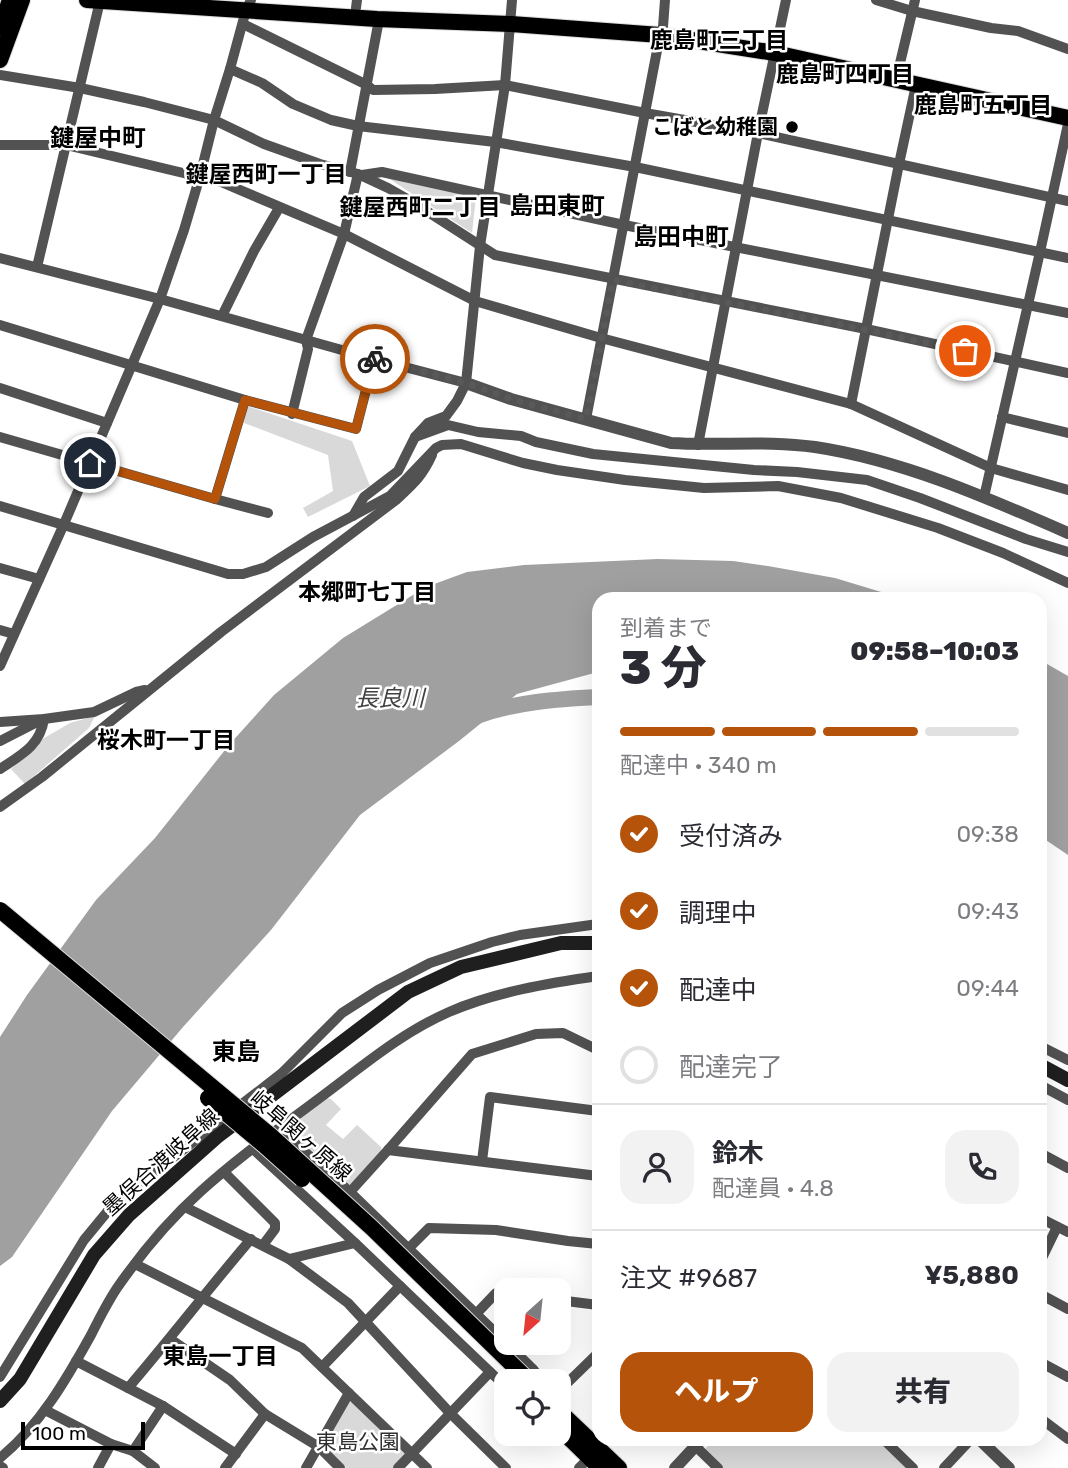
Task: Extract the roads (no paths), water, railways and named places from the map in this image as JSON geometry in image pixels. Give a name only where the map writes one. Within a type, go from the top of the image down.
[{"type":"main road","points":[[0,28],[10,0]]},
{"type":"main road","points":[[0,60],[22,0]]},
{"type":"main road","points":[[88,0],[377,19],[512,13]]},
{"type":"main road","points":[[202,0],[247,9],[356,4],[512,13],[662,31],[776,49],[897,76],[1068,108]]},
{"type":"main road","points":[[897,76],[916,85],[1068,118]]},
{"type":"main road","name":"岐阜関ヶ原線","points":[[0,911],[271,1136],[372,1228],[517,1369]]},
{"type":"main road","name":"岐阜関ヶ原線","points":[[0,925],[264,1145],[515,1369]]},
{"type":"main road","name":"墨俣合渡岐阜線","points":[[0,1401],[20,1378],[94,1255],[129,1214],[217,1137],[408,992],[461,967],[561,943],[592,943]]},
{"type":"main road","points":[[1047,1069],[1068,1080]]},
{"type":"main road","points":[[571,1422],[592,1442]]},
{"type":"main road","points":[[571,1443],[589,1465]]},
{"type":"main road","points":[[596,1446],[619,1468]]},
{"type":"street","points":[[586,419],[662,31],[665,0]]},
{"type":"street","points":[[698,445],[786,0]]},
{"type":"street","points":[[876,0],[912,11],[1018,31],[1068,49]]},
{"type":"street","points":[[897,76],[915,0]]},
{"type":"street","points":[[37,267],[100,1]]},
{"type":"street","points":[[0,666],[160,299],[184,230],[247,9],[373,90],[505,85],[758,133],[1068,201]]},
{"type":"street","points":[[353,516],[364,497],[398,471],[415,437],[428,423],[446,416],[466,383],[480,246],[505,85],[512,13]]},
{"type":"street","points":[[292,414],[308,349],[306,340],[344,234],[356,174],[358,126],[377,19]]},
{"type":"street","points":[[230,69],[262,83],[293,104],[331,120],[358,126],[495,142],[635,167],[1068,258]]},
{"type":"street","points":[[0,75],[80,88],[214,120],[264,144],[356,174],[411,201],[495,255],[1068,373]]},
{"type":"street","points":[[852,404],[916,85]]},
{"type":"street","points":[[984,497],[1068,124]]},
{"type":"street","points":[[0,145],[66,145],[221,182],[344,234],[475,300],[601,338],[852,404],[991,468],[1068,491]]},
{"type":"street","points":[[356,174],[382,172],[624,225],[1068,313]]},
{"type":"street","points":[[222,316],[279,208]]},
{"type":"street","points":[[0,258],[466,383],[511,399],[671,443],[775,443],[818,447],[877,461],[929,476],[1068,533]]},
{"type":"street","points":[[0,325],[292,414],[356,429],[374,359]]},
{"type":"street","points":[[0,388],[107,423]]},
{"type":"street","points":[[215,499],[245,400]]},
{"type":"street","points":[[1003,417],[1068,433]]},
{"type":"street","points":[[415,437],[448,425],[478,432],[521,436],[536,442],[593,454],[867,480],[1068,552]]},
{"type":"street","points":[[0,438],[268,513]]},
{"type":"street","points":[[0,506],[228,574],[243,574],[266,567],[313,537],[390,496],[436,448],[461,444],[545,468],[625,480],[704,488],[778,486],[841,498],[938,528],[1003,553],[1068,583]]},
{"type":"street","points":[[0,807],[42,777],[221,632],[396,500],[419,480],[436,448]]},
{"type":"street","points":[[0,568],[39,579]]},
{"type":"street","points":[[0,630],[15,634]]},
{"type":"street","points":[[0,722],[96,711],[136,692],[149,690]]},
{"type":"street","points":[[0,741],[44,719]]},
{"type":"street","points":[[0,769],[25,752],[42,733],[44,719]]},
{"type":"street","points":[[0,1377],[84,1240],[112,1206],[282,1073],[342,1013],[389,984],[430,963],[460,952],[520,935],[592,925]]},
{"type":"street","points":[[0,1458],[45,1410],[116,1290],[135,1264],[185,1207],[224,1172],[380,1052],[419,1026],[451,1011],[523,989],[592,978]]},
{"type":"street","points":[[349,1192],[472,1054],[536,1034],[563,1033],[592,1046]]},
{"type":"street","points":[[1047,1050],[1068,1060]]},
{"type":"street","points":[[1047,1089],[1068,1100]]},
{"type":"street","points":[[482,1161],[490,1097],[592,1110]]},
{"type":"street","points":[[279,1129],[349,1192],[533,1369]]},
{"type":"street","points":[[253,1149],[494,1376]]},
{"type":"street","points":[[388,1150],[592,1175]]},
{"type":"street","points":[[1047,1157],[1068,1168]]},
{"type":"street","points":[[224,1172],[275,1223],[275,1229],[263,1245]]},
{"type":"street","points":[[185,1207],[289,1259],[348,1303],[450,1413],[506,1468]]},
{"type":"street","points":[[1047,1222],[1068,1232]]},
{"type":"street","points":[[1047,1248],[1058,1227]]},
{"type":"street","points":[[408,1249],[429,1228],[496,1230],[592,1243]]},
{"type":"street","points":[[128,1388],[251,1238]]},
{"type":"street","points":[[289,1259],[355,1243]]},
{"type":"street","points":[[135,1264],[302,1348],[427,1468]]},
{"type":"street","points":[[323,1367],[400,1286]]},
{"type":"street","points":[[477,1314],[494,1295]]},
{"type":"street","points":[[1047,1298],[1068,1309]]},
{"type":"street","points":[[571,1302],[592,1304]]},
{"type":"street","points":[[170,1339],[230,1380],[265,1414],[319,1447],[340,1468]]},
{"type":"street","points":[[571,1379],[592,1359]]},
{"type":"street","points":[[76,1361],[163,1406],[236,1454]]},
{"type":"street","points":[[1047,1366],[1068,1377]]},
{"type":"street","points":[[398,1468],[490,1372]]},
{"type":"street","points":[[306,1468],[349,1393]]},
{"type":"street","points":[[133,1451],[163,1406]]},
{"type":"street","points":[[45,1410],[111,1444],[133,1451],[155,1468]]},
{"type":"street","points":[[225,1468],[265,1414]]},
{"type":"street","points":[[1047,1423],[1068,1438]]},
{"type":"street","points":[[98,1468],[111,1444]]},
{"type":"street","points":[[675,1468],[691,1446]]},
{"type":"street","points":[[699,1446],[718,1468]]},
{"type":"street","points":[[890,1446],[913,1468]]},
{"type":"street","points":[[944,1468],[965,1446]]},
{"type":"street","points":[[986,1446],[1009,1468]]},
{"type":"water","name":"長良川","points":[[658,559],[733,561],[835,578],[881,592],[592,592],[592,674],[517,694],[360,815],[271,930],[112,1111],[12,1257],[0,1266],[0,1037],[96,900],[155,838],[229,745],[274,695],[343,638],[426,587],[467,572],[524,565]]},
{"type":"water","points":[[1047,664],[1068,676],[1068,855],[1047,841]]},
{"type":"waterway","name":"長良川","points":[[477,716],[521,704],[592,697]]},
{"type":"place","name":"こばと幼稚園","points":[[792,127]]},
{"type":"district","name":"鹿島町三丁目","points":[[719,40]]},
{"type":"district","name":"鹿島町四丁目","points":[[845,74]]},
{"type":"district","name":"鹿島町五丁目","points":[[983,105]]},
{"type":"district","name":"鍵屋中町","points":[[98,138]]},
{"type":"district","name":"鍵屋西町一丁目","points":[[266,174]]},
{"type":"district","name":"島田東町","points":[[557,206]]},
{"type":"district","name":"鍵屋西町二丁目","points":[[420,207]]},
{"type":"district","name":"島田中町","points":[[681,237]]},
{"type":"district","name":"本郷町七丁目","points":[[367,592]]},
{"type":"district","name":"桜木町一丁目","points":[[166,740]]},
{"type":"district","name":"東島","points":[[236,1052]]},
{"type":"district","name":"東島一丁目","points":[[220,1356]]},
{"type":"park label","name":"東島公園","points":[[358,1442]]}]
